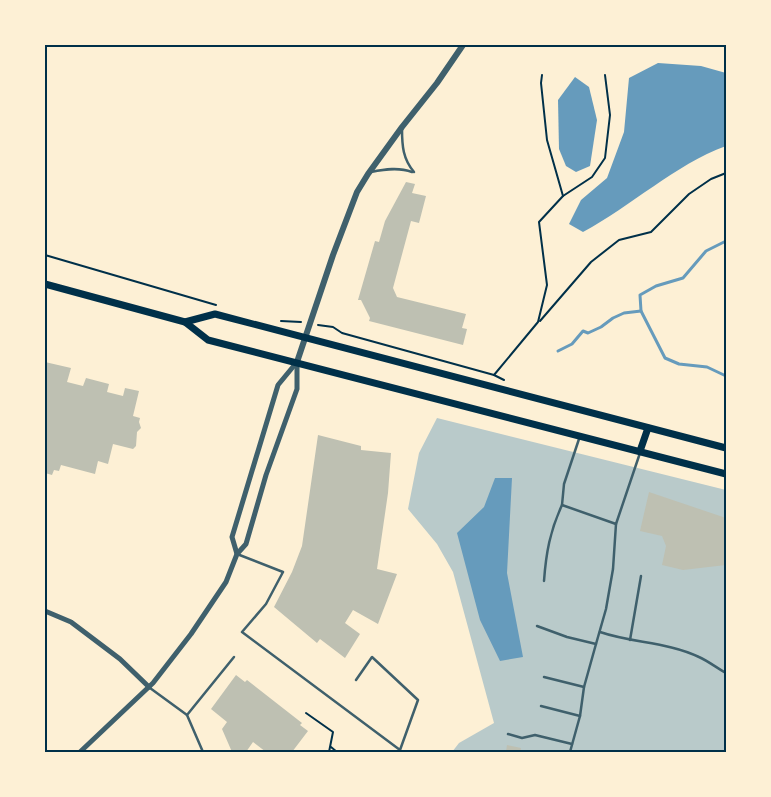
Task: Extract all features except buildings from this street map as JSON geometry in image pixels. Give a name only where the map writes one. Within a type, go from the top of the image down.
[{"type":"main road","points":[[45,284],[185,322],[208,340],[726,474]]},
{"type":"main road","points":[[185,322],[215,314],[726,448]]},
{"type":"main road","points":[[640,451],[648,428]]},
{"type":"street","points":[[238,554],[232,537],[278,385],[297,362],[357,192],[402,127],[437,84],[463,45]]},
{"type":"street","points":[[80,752],[149,687],[191,634],[226,582],[238,554],[246,544],[266,475],[297,389],[297,362]]},
{"type":"street","points":[[45,611],[71,622],[120,659],[149,687]]},
{"type":"lane","points":[[368,174],[391,169],[405,169],[414,172],[406,160],[403,150],[402,127]]},
{"type":"lane","points":[[544,581],[545,556],[552,526],[562,504],[564,484],[580,436]]},
{"type":"lane","points":[[570,752],[580,716],[584,687],[600,632],[613,569],[616,524],[640,451]]},
{"type":"lane","points":[[562,504],[616,524]]},
{"type":"lane","points":[[238,554],[283,572],[266,604],[242,632],[400,750],[418,700],[372,657],[356,680]]},
{"type":"lane","points":[[630,640],[642,576]]},
{"type":"lane","points":[[537,626],[567,638],[596,644]]},
{"type":"lane","points":[[600,632],[698,656],[726,673]]},
{"type":"lane","points":[[187,715],[234,657]]},
{"type":"lane","points":[[544,677],[584,687]]},
{"type":"lane","points":[[149,687],[187,715],[203,752]]},
{"type":"lane","points":[[541,706],[580,716]]},
{"type":"lane","points":[[508,734],[522,738],[535,734],[572,744]]},
{"type":"path","points":[[542,75],[541,83],[547,140],[563,196]]},
{"type":"path","points":[[538,322],[547,285],[539,222],[563,196],[592,177],[604,158],[610,115],[604,75]]},
{"type":"path","points":[[484,386],[590,262],[619,240],[651,232],[689,194],[711,179],[726,173]]},
{"type":"path","points":[[45,255],[224,307]]},
{"type":"path","points":[[278,321],[286,320]]},
{"type":"path","points":[[334,327],[342,333],[494,375],[503,379],[509,392]]},
{"type":"path","points":[[306,713],[333,732],[329,752]]},
{"type":"path","points":[[330,746],[337,752]]},
{"type":"shaded area","points":[[437,418],[726,490],[726,752],[452,752],[459,743],[494,723],[453,572],[437,544],[408,509],[419,453]]},
{"type":"water","points":[[658,63],[701,66],[726,73],[726,146],[689,164],[583,232],[569,224],[581,200],[607,178],[624,132],[629,78]]},
{"type":"water","points":[[575,77],[589,87],[597,120],[590,166],[576,172],[566,166],[559,149],[558,100]]},
{"type":"water","points":[[495,478],[512,478],[507,573],[523,657],[500,661],[480,620],[457,533],[484,507]]},
{"type":"waterway","points":[[726,241],[706,251],[683,278],[656,286],[640,295],[641,311],[665,358],[679,364],[707,367],[726,376]]},
{"type":"waterway","points":[[558,351],[572,344],[583,331],[588,333],[624,313],[641,311]]}]
